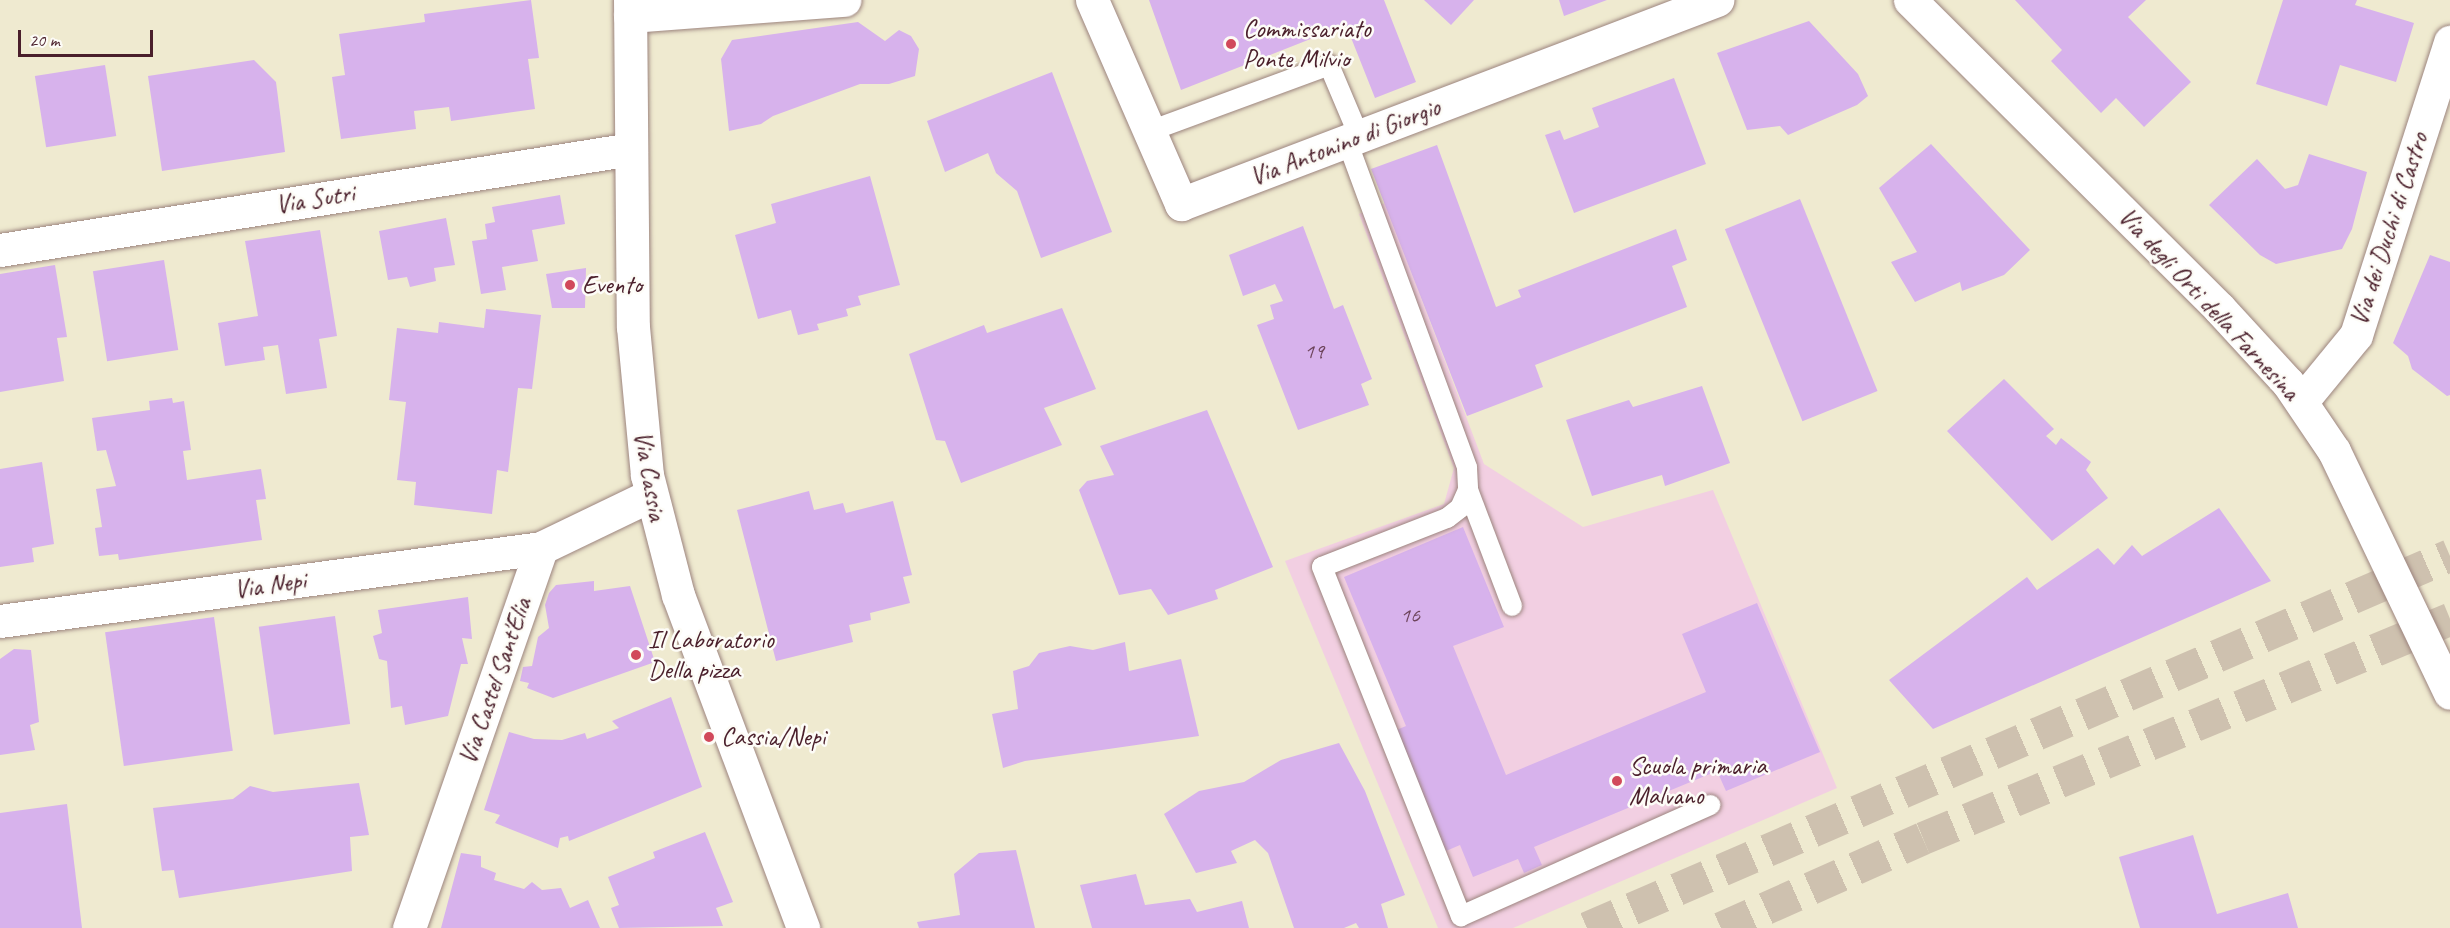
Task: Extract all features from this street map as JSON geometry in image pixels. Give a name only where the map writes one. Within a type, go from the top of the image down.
[{"type":"street","points":[[630,8],[844,0]]},
{"type":"street","name":"Via Antonino di Giorgio","points":[[1092,0],[1181,204],[1717,0]]},
{"type":"street","name":"Via degli Orti della Farnesina","points":[[1910,0],[2219,308],[2302,401],[2334,451],[2450,693]]},
{"type":"street","name":"Via Cassia","points":[[630,8],[636,383],[651,495],[681,607],[803,928]]},
{"type":"street","name":"Via dei Duchi di Castro","points":[[2302,401],[2356,335],[2450,42]]},
{"type":"street","name":"Via Sutri","points":[[0,250],[631,149]]},
{"type":"street","points":[[541,549],[651,495]]},
{"type":"street","name":"Via Nepi","points":[[0,621],[541,549]]},
{"type":"street","name":"Via Castel Sant'Elia","points":[[409,928],[541,549]]},
{"type":"lane","points":[[1150,131],[1329,65],[1372,208],[1467,468],[1468,490],[1512,606]]},
{"type":"lane","points":[[1468,490],[1460,508],[1447,518],[1322,567],[1461,916],[1710,805]]},
{"type":"shaded area","points":[[1385,203],[1484,464],[1583,527],[1713,490],[1837,788],[1513,928],[1438,928],[1285,561],[1444,504],[1454,468],[1359,214]]},
{"type":"building","points":[[531,0],[539,58],[528,59],[535,109],[451,121],[449,107],[414,111],[416,129],[341,139],[332,77],[345,75],[339,34],[425,22],[424,14]]},
{"type":"building","name":"Commissariato Ponte Milvio","points":[[1149,0],[1384,0],[1416,82],[1375,98],[1346,25],[1181,90]]},
{"type":"building","name":"Commissariato Ponte Milvio","points":[[1424,0],[1474,0],[1451,25]]},
{"type":"building","points":[[1559,0],[1607,0],[1564,16]]},
{"type":"building","points":[[2015,0],[2146,0],[2128,17],[2191,82],[2144,127],[2116,98],[2101,113],[2051,61],[2062,50]]},
{"type":"building","points":[[2283,0],[2357,0],[2355,5],[2414,23],[2396,82],[2340,65],[2327,106],[2256,84]]},
{"type":"building","points":[[1809,21],[1858,74],[1868,96],[1857,105],[1788,135],[1780,126],[1747,130],[1717,53]]},
{"type":"building","points":[[858,22],[885,41],[899,30],[911,36],[919,49],[915,76],[889,84],[860,84],[773,116],[761,124],[729,131],[721,59],[732,40]]},
{"type":"building","points":[[254,60],[276,82],[285,152],[162,171],[148,76]]},
{"type":"building","points":[[105,65],[116,136],[46,147],[35,76]]},
{"type":"building","points":[[1052,72],[1112,232],[1041,258],[1017,191],[996,173],[988,153],[945,172],[927,121]]},
{"type":"building","points":[[1674,78],[1706,164],[1574,213],[1545,135],[1560,130],[1564,140],[1599,127],[1592,108]]},
{"type":"building","points":[[1931,144],[2030,250],[2004,275],[1962,291],[1960,282],[1915,302],[1891,262],[1917,252],[1879,188]]},
{"type":"building","points":[[1437,145],[1496,307],[1521,297],[1518,290],[1676,229],[1687,260],[1672,266],[1687,307],[1535,365],[1543,387],[1467,416],[1371,169]]},
{"type":"building","points":[[2309,154],[2367,172],[2352,229],[2342,249],[2276,264],[2260,255],[2209,205],[2257,159],[2285,189],[2298,185]]},
{"type":"building","points":[[870,176],[900,285],[858,296],[861,305],[846,309],[848,316],[817,324],[819,330],[798,335],[791,310],[758,319],[735,235],[776,223],[771,204]]},
{"type":"building","points":[[560,195],[565,224],[532,230],[538,261],[502,267],[506,290],[481,294],[472,241],[487,239],[485,224],[495,222],[492,207]]},
{"type":"building","points":[[1800,199],[1878,391],[1802,421],[1725,229]]},
{"type":"building","points":[[446,218],[455,265],[434,268],[436,281],[410,287],[407,277],[388,280],[379,231]]},
{"type":"building","points":[[1303,226],[1334,309],[1343,305],[1372,379],[1361,384],[1369,405],[1298,430],[1257,325],[1274,319],[1270,305],[1283,301],[1275,284],[1243,296],[1229,255]]},
{"type":"building","points":[[320,230],[337,336],[319,339],[327,388],[286,394],[278,345],[263,347],[265,360],[225,366],[218,323],[258,316],[245,241]]},
{"type":"building","points":[[2430,255],[2450,262],[2450,395],[2447,396],[2412,369],[2408,356],[2393,343]]},
{"type":"building","points":[[164,260],[178,350],[107,361],[93,271]]},
{"type":"building","points":[[55,265],[67,337],[57,338],[64,381],[0,392],[0,274]]},
{"type":"building","points":[[586,268],[585,308],[552,308],[546,274]]},
{"type":"building","points":[[1062,308],[1096,389],[1044,408],[1062,445],[961,483],[945,441],[936,440],[909,354],[984,325],[987,333]]},
{"type":"building","points":[[486,309],[541,315],[532,389],[518,388],[508,472],[497,470],[492,514],[414,505],[416,482],[397,480],[406,402],[389,400],[397,328],[438,333],[439,322],[484,328]]},
{"type":"building","points":[[2004,379],[2054,429],[2046,436],[2056,445],[2061,438],[2091,462],[2086,470],[2108,498],[2052,541],[1947,431]]},
{"type":"building","points":[[1702,386],[1730,463],[1665,486],[1662,475],[1592,496],[1566,420],[1629,400],[1633,407]]},
{"type":"building","points":[[172,398],[173,403],[184,401],[191,450],[183,451],[187,480],[261,469],[266,499],[256,500],[262,540],[119,560],[118,554],[99,556],[95,528],[102,527],[96,489],[116,486],[106,450],[97,451],[92,418],[150,410],[149,401]]},
{"type":"building","points":[[1207,410],[1273,567],[1215,590],[1218,599],[1168,615],[1151,589],[1119,595],[1079,490],[1087,481],[1114,475],[1100,446]]},
{"type":"building","points":[[42,462],[54,544],[32,548],[34,562],[0,567],[0,469]]},
{"type":"building","points":[[809,491],[814,510],[843,503],[846,513],[893,501],[912,575],[903,577],[910,603],[870,613],[871,620],[849,625],[853,642],[776,661],[737,510]]},
{"type":"building","points":[[2219,508],[2271,581],[1933,729],[1889,680],[2027,577],[2037,590],[2098,548],[2114,565],[2132,545],[2142,556]]},
{"type":"building","points":[[1463,527],[1504,627],[1453,646],[1506,775],[1706,692],[1682,634],[1757,603],[1820,752],[1726,791],[1717,771],[1534,847],[1542,865],[1524,873],[1518,859],[1473,877],[1460,845],[1446,851],[1394,731],[1406,726],[1344,577]]},
{"type":"building","points":[[594,581],[594,591],[630,586],[655,662],[553,698],[527,688],[529,683],[520,681],[523,667],[532,666],[538,637],[549,628],[545,605],[549,593],[556,585]]},
{"type":"building","points":[[468,597],[472,639],[462,638],[468,664],[461,664],[448,716],[405,725],[402,706],[391,708],[387,661],[379,659],[373,636],[382,633],[378,610]]},
{"type":"building","points":[[335,616],[350,724],[274,735],[259,627]]},
{"type":"building","points":[[214,617],[233,751],[124,766],[105,632]]},
{"type":"building","points":[[1125,642],[1129,671],[1181,659],[1199,736],[1025,761],[1003,768],[992,714],[1018,709],[1013,671],[1029,666],[1039,653],[1070,646],[1093,650]]},
{"type":"building","points":[[14,649],[31,650],[39,722],[30,725],[35,750],[0,755],[0,659]]},
{"type":"building","points":[[671,697],[702,787],[569,841],[568,836],[560,838],[558,848],[495,823],[500,815],[484,810],[509,732],[534,739],[562,740],[585,733],[587,739],[619,728],[612,721]]},
{"type":"building","points":[[1339,743],[1365,791],[1405,895],[1381,904],[1388,928],[1359,928],[1356,923],[1344,928],[1294,928],[1268,853],[1255,840],[1231,851],[1237,863],[1196,873],[1164,814],[1199,791],[1244,782],[1281,760]]},
{"type":"building","points":[[359,783],[369,835],[350,837],[352,871],[179,898],[174,870],[162,871],[153,808],[233,799],[250,786],[273,792]]},
{"type":"building","points":[[67,804],[82,928],[0,928],[0,813]]},
{"type":"building","points":[[705,832],[733,902],[716,908],[723,926],[619,928],[611,908],[619,905],[608,877],[655,858],[653,852]]},
{"type":"building","points":[[2193,835],[2217,914],[2288,893],[2298,928],[2140,928],[2119,857]]},
{"type":"building","points":[[1016,850],[1035,928],[919,928],[917,922],[960,915],[954,874],[979,853]]},
{"type":"building","points":[[461,853],[481,856],[481,867],[496,873],[494,880],[524,889],[532,882],[542,890],[561,888],[570,908],[588,900],[600,928],[441,928]]},
{"type":"building","points":[[1136,874],[1145,905],[1190,899],[1197,912],[1242,901],[1249,928],[1092,928],[1080,885]]},
{"type":"tunnel","points":[[1587,928],[2450,555]]},
{"type":"tunnel","points":[[1721,928],[1923,838],[2450,619]]},
{"type":"place","name":"Commissariato Ponte Milvio","points":[[1231,44]]},
{"type":"place","name":"Evento","points":[[570,285]]},
{"type":"place","name":"Il Laboratorio Della pizza","points":[[636,655]]},
{"type":"place","name":"Cassia/Nepi","points":[[709,737]]},
{"type":"place","name":"Scuola primaria Malvano","points":[[1617,781]]}]
